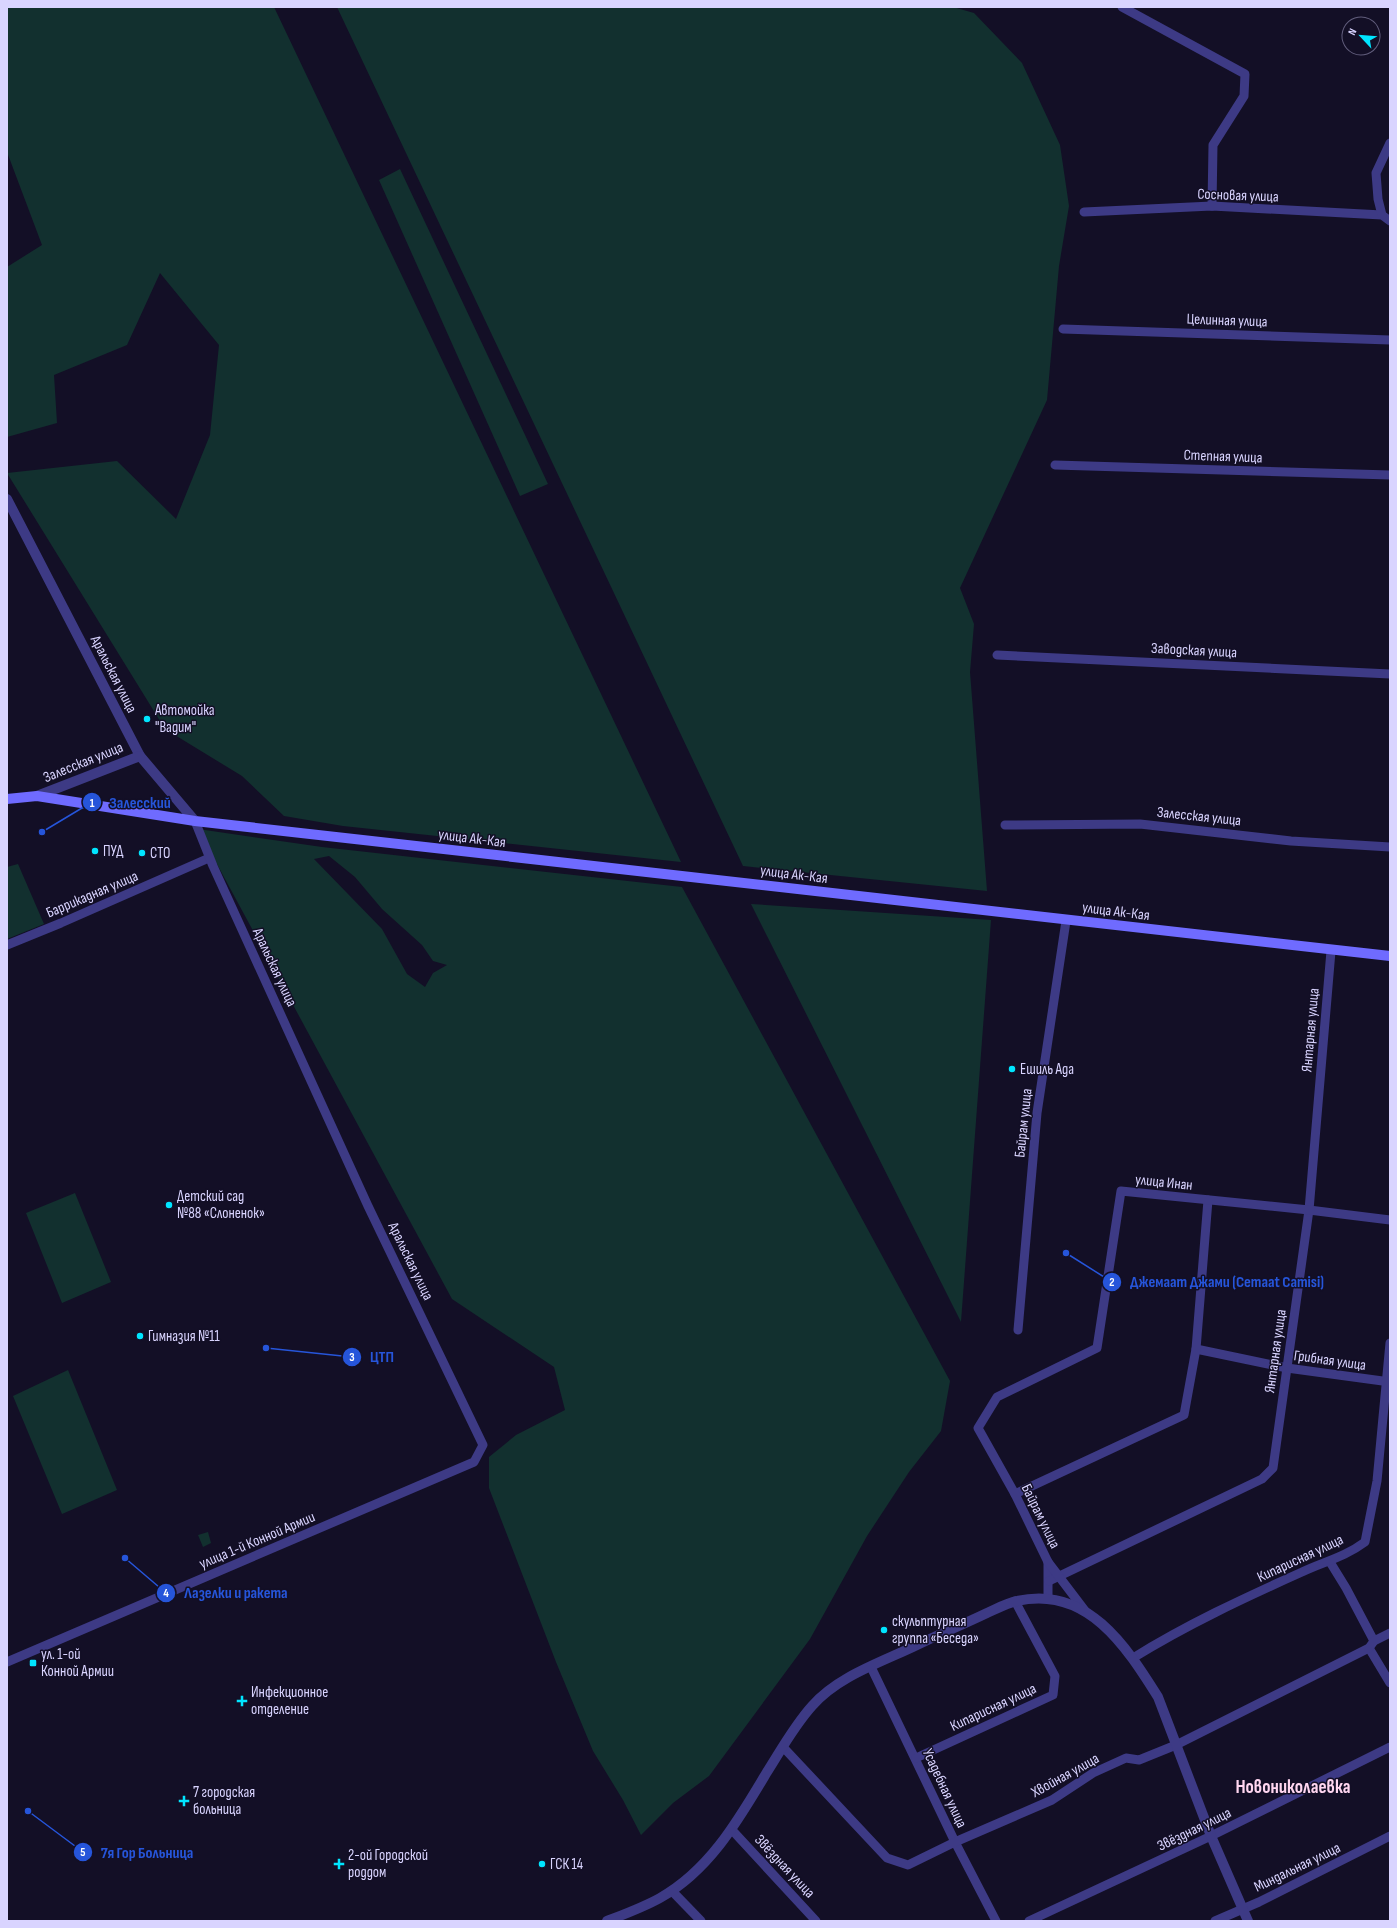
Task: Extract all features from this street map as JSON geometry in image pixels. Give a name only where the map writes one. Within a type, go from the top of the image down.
[{"type":"main road","name":"Залесская улица","points":[[7,799],[37,796],[195,821]]},
{"type":"main road","name":"улица Ак-Кая","points":[[195,821],[1331,951],[1390,956]]},
{"type":"street","points":[[1122,7],[1245,74],[1244,96],[1213,145],[1212,206]]},
{"type":"street","points":[[1390,143],[1376,173],[1382,215],[1390,221]]},
{"type":"street","name":"Сосновая улица","points":[[1084,212],[1212,206],[1382,215]]},
{"type":"street","name":"Целинная улица","points":[[1063,329],[1390,340]]},
{"type":"street","name":"Степная улица","points":[[1055,465],[1390,475]]},
{"type":"street","name":"Аральская улица","points":[[7,499],[140,756],[195,821],[209,858],[368,1206],[483,1446],[474,1462]]},
{"type":"street","name":"Заводская улица","points":[[997,655],[1390,674]]},
{"type":"street","name":"Залесская улица","points":[[37,796],[140,756]]},
{"type":"street","name":"Залесская улица","points":[[1005,825],[1140,824],[1291,841],[1390,847]]},
{"type":"street","name":"Баррикадная улица","points":[[7,945],[209,858]]},
{"type":"street","name":"Байрам улица","points":[[1018,1330],[1038,1113],[1066,921]]},
{"type":"street","name":"Янтарная улица","points":[[1049,1581],[1262,1480],[1273,1468],[1309,1210],[1331,951]]},
{"type":"street","name":"улица Инан","points":[[978,1428],[997,1397],[1097,1348],[1121,1191],[1309,1210],[1390,1220]]},
{"type":"street","points":[[1015,1494],[1184,1415],[1196,1349],[1208,1200]]},
{"type":"street","name":"Кипарисная улица","points":[[1133,1658],[1166,1638],[1303,1571],[1330,1562],[1365,1542],[1377,1481],[1388,1382],[1390,1343]]},
{"type":"street","name":"Грибная улица","points":[[1196,1349],[1287,1368],[1388,1382]]},
{"type":"street","name":"Байрам улица","points":[[978,1428],[1015,1494],[1048,1562],[1086,1612]]},
{"type":"street","name":"улица 1-й Конной Армии","points":[[7,1662],[474,1462]]},
{"type":"street","points":[[1048,1562],[1048,1599]]},
{"type":"street","points":[[1330,1562],[1350,1594],[1371,1644],[1390,1683]]},
{"type":"street","points":[[607,1921],[660,1898],[672,1891],[713,1853],[732,1830],[783,1747],[812,1706],[824,1694],[838,1684],[871,1667],[1015,1601],[1033,1598],[1048,1599],[1074,1606],[1098,1618],[1133,1658],[1158,1697],[1211,1836],[1248,1921]]},
{"type":"street","name":"Кипарисная улица","points":[[916,1758],[1053,1695],[1055,1676],[1015,1601]]},
{"type":"street","name":"Хвойная улица","points":[[783,1747],[887,1858],[908,1865],[955,1842],[1052,1800],[1092,1773],[1126,1758],[1139,1760],[1176,1745],[1390,1633]]},
{"type":"street","name":"Усадебная улица","points":[[871,1667],[955,1842],[996,1921]]},
{"type":"street","name":"Звёздная улица","points":[[1029,1921],[1211,1836],[1390,1747]]},
{"type":"street","name":"Звёздная улица","points":[[732,1830],[816,1921]]},
{"type":"street","name":"Миндальная улица","points":[[1215,1921],[1390,1836]]},
{"type":"street","points":[[672,1891],[701,1921]]},
{"type":"green space","points":[[7,7],[274,7],[681,862],[343,826],[284,816],[242,776],[165,729],[7,473],[117,461],[176,519],[210,435],[219,345],[160,273],[127,345],[54,375],[57,423],[7,437],[7,267],[42,245],[7,152]]},
{"type":"green space","points":[[337,7],[953,7],[974,13],[1022,63],[1060,145],[1069,206],[1059,266],[1047,400],[960,588],[974,624],[970,672],[987,891],[743,866]]},
{"type":"green space","points":[[400,169],[548,484],[520,496],[379,180]]},
{"type":"green space","points":[[198,829],[322,847],[682,887],[950,1381],[941,1431],[909,1472],[867,1536],[810,1639],[709,1776],[673,1803],[641,1835],[623,1800],[593,1751],[556,1662],[489,1488],[489,1457],[516,1435],[565,1410],[554,1367],[452,1299]],"holes":[[[329,856],[355,877],[382,909],[422,945],[433,961],[447,965],[433,973],[425,987],[407,974],[382,929],[314,859]]]},
{"type":"green space","points":[[18,864],[44,924],[7,939],[7,867]]},
{"type":"green space","points":[[751,904],[991,920],[961,1322]]},
{"type":"green space","points":[[75,1193],[111,1282],[62,1303],[26,1213]]},
{"type":"green space","points":[[68,1370],[117,1490],[62,1514],[13,1396]]},
{"type":"green space","points":[[208,1532],[211,1543],[203,1547],[198,1535]]},
{"type":"place","name":"Автомойка \"Вадим\"","points":[[147,719]]},
{"type":"place","name":"Залесский","points":[[42,832]]},
{"type":"place","name":"ПУД","points":[[95,851]]},
{"type":"place","name":"СТО","points":[[142,853]]},
{"type":"place","name":"Ешиль Ада","points":[[1012,1069]]},
{"type":"place","name":"Детский сад №88 «Слоненок»","points":[[169,1205]]},
{"type":"place","name":"Джемаат Джами (Cemaat Camisi)","points":[[1066,1253]]},
{"type":"place","name":"Гимназия №11","points":[[140,1336]]},
{"type":"place","name":"ЦТП","points":[[266,1348]]},
{"type":"place","name":"Лазелки и ракета","points":[[125,1558]]},
{"type":"place","name":"скульптурная группа «Беседа»","points":[[884,1630]]},
{"type":"place","name":"ул. 1-ой Конной Армии","points":[[33,1663]]},
{"type":"place","name":"Инфекционное отделение","points":[[242,1701]]},
{"type":"place","name":"7 городская больница","points":[[184,1801]]},
{"type":"place","name":"7я Гор Больница","points":[[28,1811]]},
{"type":"place","name":"2-ой Городской роддом","points":[[339,1864]]},
{"type":"place","name":"ГСК 14","points":[[542,1864]]},
{"type":"district","name":"Новониколаевка","points":[[1293,1786]]}]
